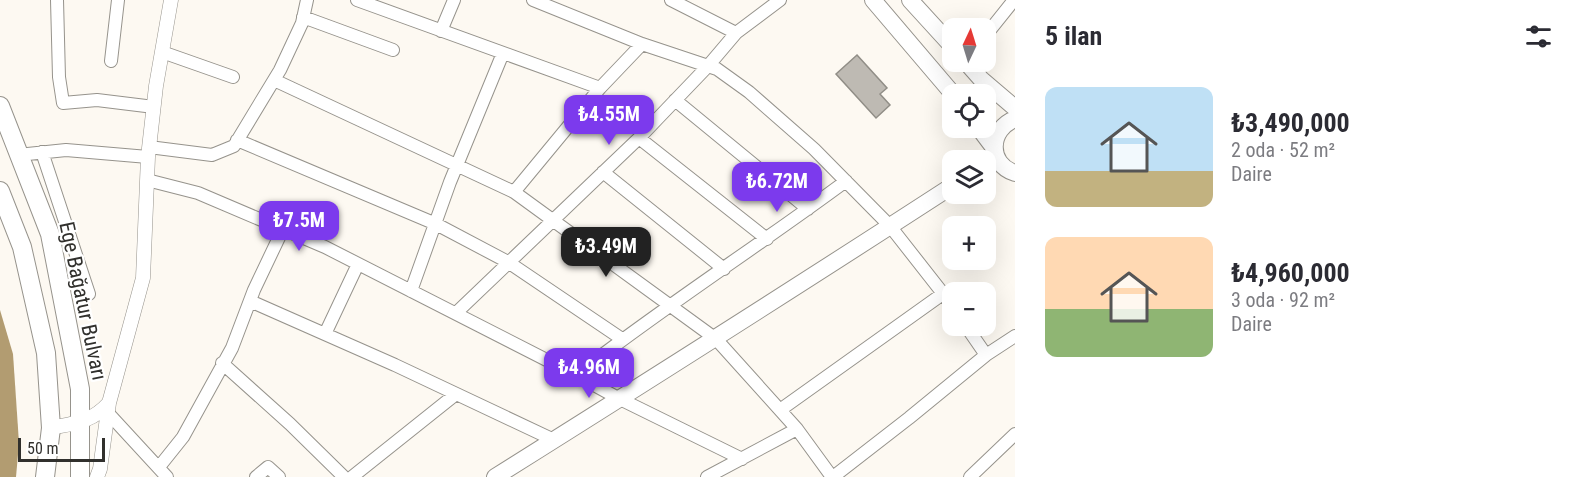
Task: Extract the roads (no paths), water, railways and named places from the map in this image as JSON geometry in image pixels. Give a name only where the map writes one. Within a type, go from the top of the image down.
[{"type":"main road","points":[[873,0],[944,84]]},
{"type":"main road","points":[[910,0],[942,35]]},
{"type":"main road","points":[[975,72],[1015,108]]},
{"type":"main road","name":"Ege Bağatur Bulvarı","points":[[0,106],[50,234],[80,389],[80,477]]},
{"type":"main road","points":[[994,150],[999,131],[1005,124],[1015,119]]},
{"type":"main road","points":[[996,160],[1015,173]]},
{"type":"main road","points":[[0,191],[22,247],[46,353],[51,428],[45,477]]},
{"type":"main road","points":[[495,477],[618,398],[716,339],[942,192]]},
{"type":"street","points":[[57,0],[59,77],[63,103],[97,100],[154,107]]},
{"type":"street","points":[[111,61],[118,0]]},
{"type":"street","points":[[97,477],[109,408],[143,278],[149,152],[171,0]]},
{"type":"street","points":[[18,155],[66,150],[212,154],[234,146],[274,80],[303,16],[307,0]]},
{"type":"street","points":[[357,0],[600,88]]},
{"type":"street","points":[[441,31],[454,0]]},
{"type":"street","points":[[533,0],[642,44],[717,69],[749,92],[814,149],[890,226],[942,291]]},
{"type":"street","points":[[671,0],[736,33]]},
{"type":"street","points":[[456,313],[639,138],[708,66],[736,33],[780,0]]},
{"type":"street","points":[[996,22],[1014,0]]},
{"type":"street","points":[[303,16],[393,50]]},
{"type":"street","points":[[514,192],[600,88],[642,44]]},
{"type":"street","points":[[162,52],[233,77]]},
{"type":"street","points":[[411,291],[457,167],[503,53]]},
{"type":"street","points":[[274,80],[514,192],[716,339],[797,429],[833,477],[986,355],[1015,336]]},
{"type":"street","points":[[675,100],[808,209]]},
{"type":"street","points":[[639,138],[767,239]]},
{"type":"street","points":[[237,140],[436,224],[507,262],[622,339]]},
{"type":"street","points":[[42,152],[89,294]]},
{"type":"street","points":[[603,172],[724,269]]},
{"type":"street","points":[[147,180],[198,193],[358,264],[742,459]]},
{"type":"street","points":[[576,375],[622,339],[767,239],[846,181]]},
{"type":"street","points":[[109,408],[163,472],[232,348],[250,301],[283,229]]},
{"type":"street","points":[[325,334],[358,264]]},
{"type":"street","points":[[780,410],[942,294]]},
{"type":"street","points":[[250,301],[554,440]]},
{"type":"street","points":[[973,336],[986,355]]},
{"type":"street","points":[[222,363],[344,477]]},
{"type":"street","points":[[352,477],[456,394]]},
{"type":"street","points":[[51,428],[80,422],[109,408]]},
{"type":"street","points":[[707,477],[797,429]]},
{"type":"street","points":[[990,477],[975,472],[1015,434]]},
{"type":"street","points":[[256,477],[268,467],[279,477]]}]
